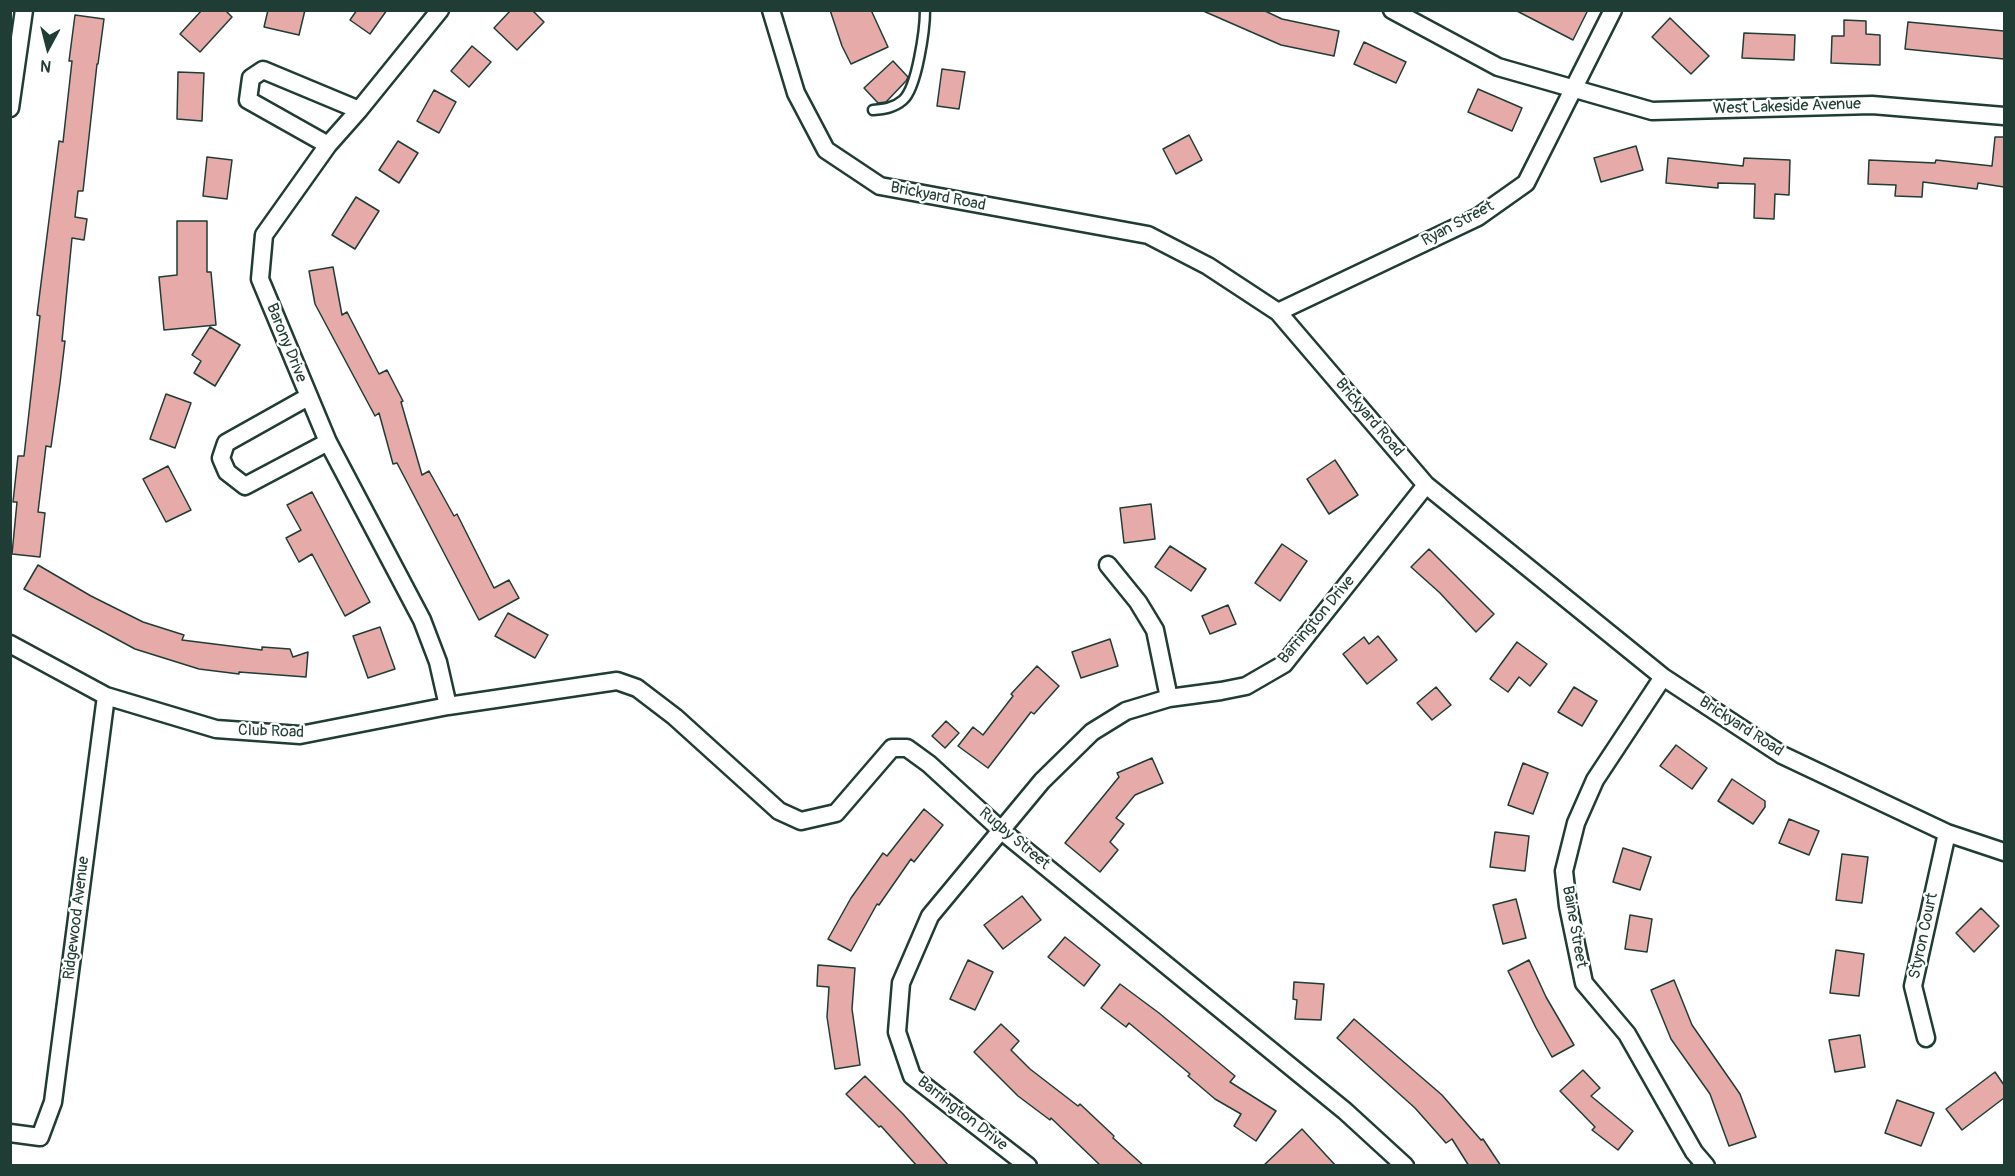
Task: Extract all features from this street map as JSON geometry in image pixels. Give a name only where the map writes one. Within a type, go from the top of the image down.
[{"type":"street","name":"Barony Drive","points":[[440,10],[328,145],[264,235],[260,279],[328,442],[422,620],[438,662],[448,706]]},
{"type":"street","name":"Brickyard Road","points":[[771,10],[796,93],[826,150],[880,186],[1148,236],[1208,266],[1278,312],[1426,485],[1663,677],[1782,755],[1947,833],[2004,852]]},
{"type":"street","name":"West Lakeside Avenue","points":[[1392,10],[1498,67],[1652,111],[1872,105],[2004,116]]},
{"type":"street","name":"Ryan Street","points":[[1278,312],[1478,217],[1526,183],[1613,10]]},
{"type":"street","points":[[10,108],[19,16]]},
{"type":"street","points":[[328,145],[248,100],[251,78],[263,70],[359,110]]},
{"type":"street","points":[[308,397],[226,443],[221,458],[227,472],[245,486],[328,442]]},
{"type":"street","name":"Barrington Drive","points":[[1028,1166],[912,1076],[897,1032],[901,983],[930,916],[1042,781],[1092,732],[1126,711],[1169,698],[1246,686],[1284,663],[1426,485]]},
{"type":"street","points":[[1108,565],[1138,602],[1155,630],[1169,698]]},
{"type":"street","name":"Club Road","points":[[10,644],[106,696],[216,729],[300,735],[448,706],[617,681]]},
{"type":"street","name":"Baine Street","points":[[1663,677],[1595,780],[1576,823],[1564,870],[1566,894],[1584,983],[1627,1034],[1694,1152],[1706,1166]]},
{"type":"street","name":"Rugby Street","points":[[617,681],[637,688],[675,717],[779,811],[801,821],[836,813],[892,748],[906,748],[929,764],[1002,831],[1345,1111],[1405,1166]]},
{"type":"street","name":"Ridgewood Avenue","points":[[10,1133],[40,1137],[53,1102],[106,696]]},
{"type":"street","name":"Styron Court","points":[[1926,1038],[1913,986],[1947,833]]},
{"type":"lane","points":[[873,110],[888,109],[905,99],[915,76],[923,36],[925,10]]},
{"type":"building","points":[[202,10],[225,10],[232,17],[200,52],[180,34]]},
{"type":"building","points":[[268,10],[305,10],[299,35],[264,27]]},
{"type":"building","points":[[357,10],[387,10],[370,34],[350,20]]},
{"type":"building","points":[[511,10],[532,10],[544,22],[517,50],[494,28]]},
{"type":"building","points":[[830,10],[871,10],[888,47],[851,64],[842,46]]},
{"type":"building","points":[[1201,10],[1263,10],[1282,19],[1339,31],[1334,56],[1281,45]]},
{"type":"building","points":[[1515,10],[1588,10],[1573,40]]},
{"type":"building","points":[[75,15],[104,19],[83,191],[78,191],[75,217],[87,219],[84,240],[72,238],[60,383],[51,447],[46,446],[38,512],[45,513],[40,557],[12,554],[17,502],[13,502],[18,456],[24,456],[40,316],[37,315],[59,141],[63,142]]},
{"type":"building","points":[[1670,18],[1709,56],[1691,74],[1652,37]]},
{"type":"building","points":[[1844,20],[1866,21],[1866,34],[1880,35],[1880,65],[1831,63],[1832,36],[1844,36]]},
{"type":"building","points":[[1908,22],[2004,31],[2004,59],[1905,49]]},
{"type":"building","points":[[1744,33],[1795,35],[1794,60],[1742,58]]},
{"type":"building","points":[[1364,42],[1406,62],[1396,83],[1354,64]]},
{"type":"building","points":[[472,46],[491,62],[469,87],[451,71]]},
{"type":"building","points":[[893,61],[908,77],[886,102],[878,103],[864,88]]},
{"type":"building","points":[[942,69],[965,72],[959,109],[937,106]]},
{"type":"building","points":[[178,72],[204,73],[202,121],[177,119]]},
{"type":"building","points":[[1478,89],[1522,108],[1512,131],[1468,112]]},
{"type":"building","points":[[434,90],[456,102],[439,133],[417,121]]},
{"type":"building","points":[[1189,135],[1202,160],[1176,174],[1163,149]]},
{"type":"building","points":[[1995,137],[2004,137],[2004,187],[1978,183],[1977,189],[1923,182],[1922,197],[1895,196],[1896,185],[1868,184],[1869,160],[1935,163],[1936,160],[1992,166]]},
{"type":"building","points":[[398,141],[418,153],[399,183],[379,170]]},
{"type":"building","points":[[1636,146],[1643,170],[1601,182],[1594,158]]},
{"type":"building","points":[[207,157],[232,160],[227,199],[203,196]]},
{"type":"building","points":[[1668,158],[1743,166],[1744,158],[1790,160],[1789,195],[1775,194],[1774,219],[1754,218],[1755,184],[1718,183],[1718,188],[1666,183]]},
{"type":"building","points":[[356,197],[379,211],[355,249],[332,235]]},
{"type":"building","points":[[177,221],[207,221],[207,272],[211,272],[216,325],[164,330],[159,277],[177,275]]},
{"type":"building","points":[[333,267],[342,315],[347,312],[379,374],[387,370],[403,401],[401,402],[422,475],[429,471],[454,516],[457,514],[494,588],[509,580],[519,598],[479,620],[397,463],[393,464],[379,413],[375,416],[315,304],[309,271]]},
{"type":"building","points":[[210,327],[240,345],[215,386],[194,373],[201,361],[192,355]]},
{"type":"building","points":[[166,394],[191,403],[175,448],[150,439]]},
{"type":"building","points":[[1335,460],[1358,495],[1329,514],[1307,479]]},
{"type":"building","points":[[168,466],[191,510],[166,522],[143,479]]},
{"type":"building","points":[[312,492],[370,602],[345,616],[312,554],[299,562],[286,538],[301,530],[287,505]]},
{"type":"building","points":[[1151,504],[1155,539],[1124,543],[1120,508]]},
{"type":"building","points":[[1282,544],[1307,561],[1280,601],[1255,583]]},
{"type":"building","points":[[1170,546],[1206,569],[1191,591],[1155,567]]},
{"type":"building","points":[[1429,549],[1494,614],[1476,632],[1440,593],[1411,567]]},
{"type":"building","points":[[38,565],[91,596],[143,622],[184,635],[182,640],[262,650],[262,647],[290,649],[293,657],[308,652],[306,677],[239,672],[239,674],[199,669],[135,649],[24,589]]},
{"type":"building","points":[[1228,605],[1236,624],[1210,634],[1202,616]]},
{"type":"building","points":[[508,613],[548,635],[535,658],[495,636]]},
{"type":"building","points":[[380,627],[395,669],[368,678],[353,636]]},
{"type":"building","points":[[1378,636],[1397,660],[1367,684],[1343,654],[1364,637],[1369,644]]},
{"type":"building","points":[[1110,639],[1118,666],[1081,678],[1072,652]]},
{"type":"building","points":[[1517,642],[1547,664],[1530,686],[1519,677],[1508,692],[1490,679]]},
{"type":"building","points":[[1037,666],[1059,686],[1034,714],[1031,712],[988,768],[958,746],[973,727],[983,735],[1013,696],[1011,694]]},
{"type":"building","points":[[1436,687],[1451,705],[1432,720],[1417,703]]},
{"type":"building","points":[[1574,687],[1597,701],[1582,726],[1558,712]]},
{"type":"building","points":[[946,721],[959,733],[945,748],[932,736]]},
{"type":"building","points":[[1676,745],[1707,768],[1692,789],[1660,766]]},
{"type":"building","points":[[1152,758],[1163,783],[1135,795],[1116,818],[1124,824],[1110,842],[1118,850],[1100,872],[1065,843],[1119,777],[1117,773]]},
{"type":"building","points":[[1523,763],[1548,773],[1533,814],[1508,805]]},
{"type":"building","points":[[1732,779],[1765,801],[1765,807],[1753,824],[1718,801]]},
{"type":"building","points":[[924,809],[943,825],[914,862],[911,859],[879,905],[877,904],[851,951],[828,939],[851,898],[883,853],[887,856]]},
{"type":"building","points":[[1789,819],[1819,831],[1809,855],[1779,843]]},
{"type":"building","points":[[1495,832],[1529,836],[1525,871],[1490,867]]},
{"type":"building","points":[[1623,848],[1651,857],[1640,890],[1613,882]]},
{"type":"building","points":[[1842,854],[1868,857],[1862,903],[1836,900]]},
{"type":"building","points":[[1022,896],[1041,920],[1003,949],[984,925]]},
{"type":"building","points":[[1516,899],[1526,938],[1503,944],[1493,905]]},
{"type":"building","points":[[1981,908],[1999,926],[1974,952],[1956,933]]},
{"type":"building","points":[[1630,915],[1652,919],[1647,952],[1625,949]]},
{"type":"building","points":[[1065,937],[1100,965],[1084,986],[1048,957]]},
{"type":"building","points":[[1836,950],[1864,954],[1859,996],[1830,993]]},
{"type":"building","points":[[968,960],[993,972],[975,1010],[950,999]]},
{"type":"building","points":[[1529,960],[1546,997],[1574,1045],[1552,1057],[1508,971]]},
{"type":"building","points":[[818,965],[855,968],[852,1009],[860,1065],[835,1069],[827,1017],[829,987],[817,986]]},
{"type":"building","points":[[1674,980],[1692,1025],[1740,1094],[1756,1137],[1729,1146],[1710,1094],[1671,1039],[1651,990]]},
{"type":"building","points":[[1294,982],[1324,984],[1321,1020],[1295,1019],[1297,1000],[1293,999]]},
{"type":"building","points":[[1120,984],[1235,1076],[1230,1082],[1276,1111],[1256,1141],[1234,1126],[1241,1114],[1215,1099],[1188,1076],[1190,1074],[1129,1023],[1126,1027],[1101,1008]]},
{"type":"building","points":[[1354,1019],[1442,1095],[1481,1140],[1483,1139],[1501,1166],[1469,1166],[1452,1139],[1446,1143],[1415,1108],[1337,1038]]},
{"type":"building","points":[[1001,1024],[1019,1041],[1011,1050],[1030,1069],[1078,1106],[1080,1104],[1144,1166],[1101,1166],[1051,1118],[1050,1120],[1018,1096],[974,1052]]},
{"type":"building","points":[[1860,1035],[1865,1067],[1835,1072],[1829,1040]]},
{"type":"building","points":[[1583,1070],[1600,1088],[1591,1096],[1633,1131],[1618,1150],[1592,1130],[1595,1127],[1560,1091]]},
{"type":"building","points":[[1995,1072],[2004,1085],[2004,1098],[1962,1130],[1946,1109]]},
{"type":"building","points":[[865,1076],[903,1114],[949,1166],[917,1166],[881,1126],[879,1127],[846,1094]]},
{"type":"building","points":[[1897,1100],[1934,1113],[1921,1146],[1885,1133]]},
{"type":"building","points":[[1302,1129],[1336,1166],[1263,1166],[1282,1148]]}]
